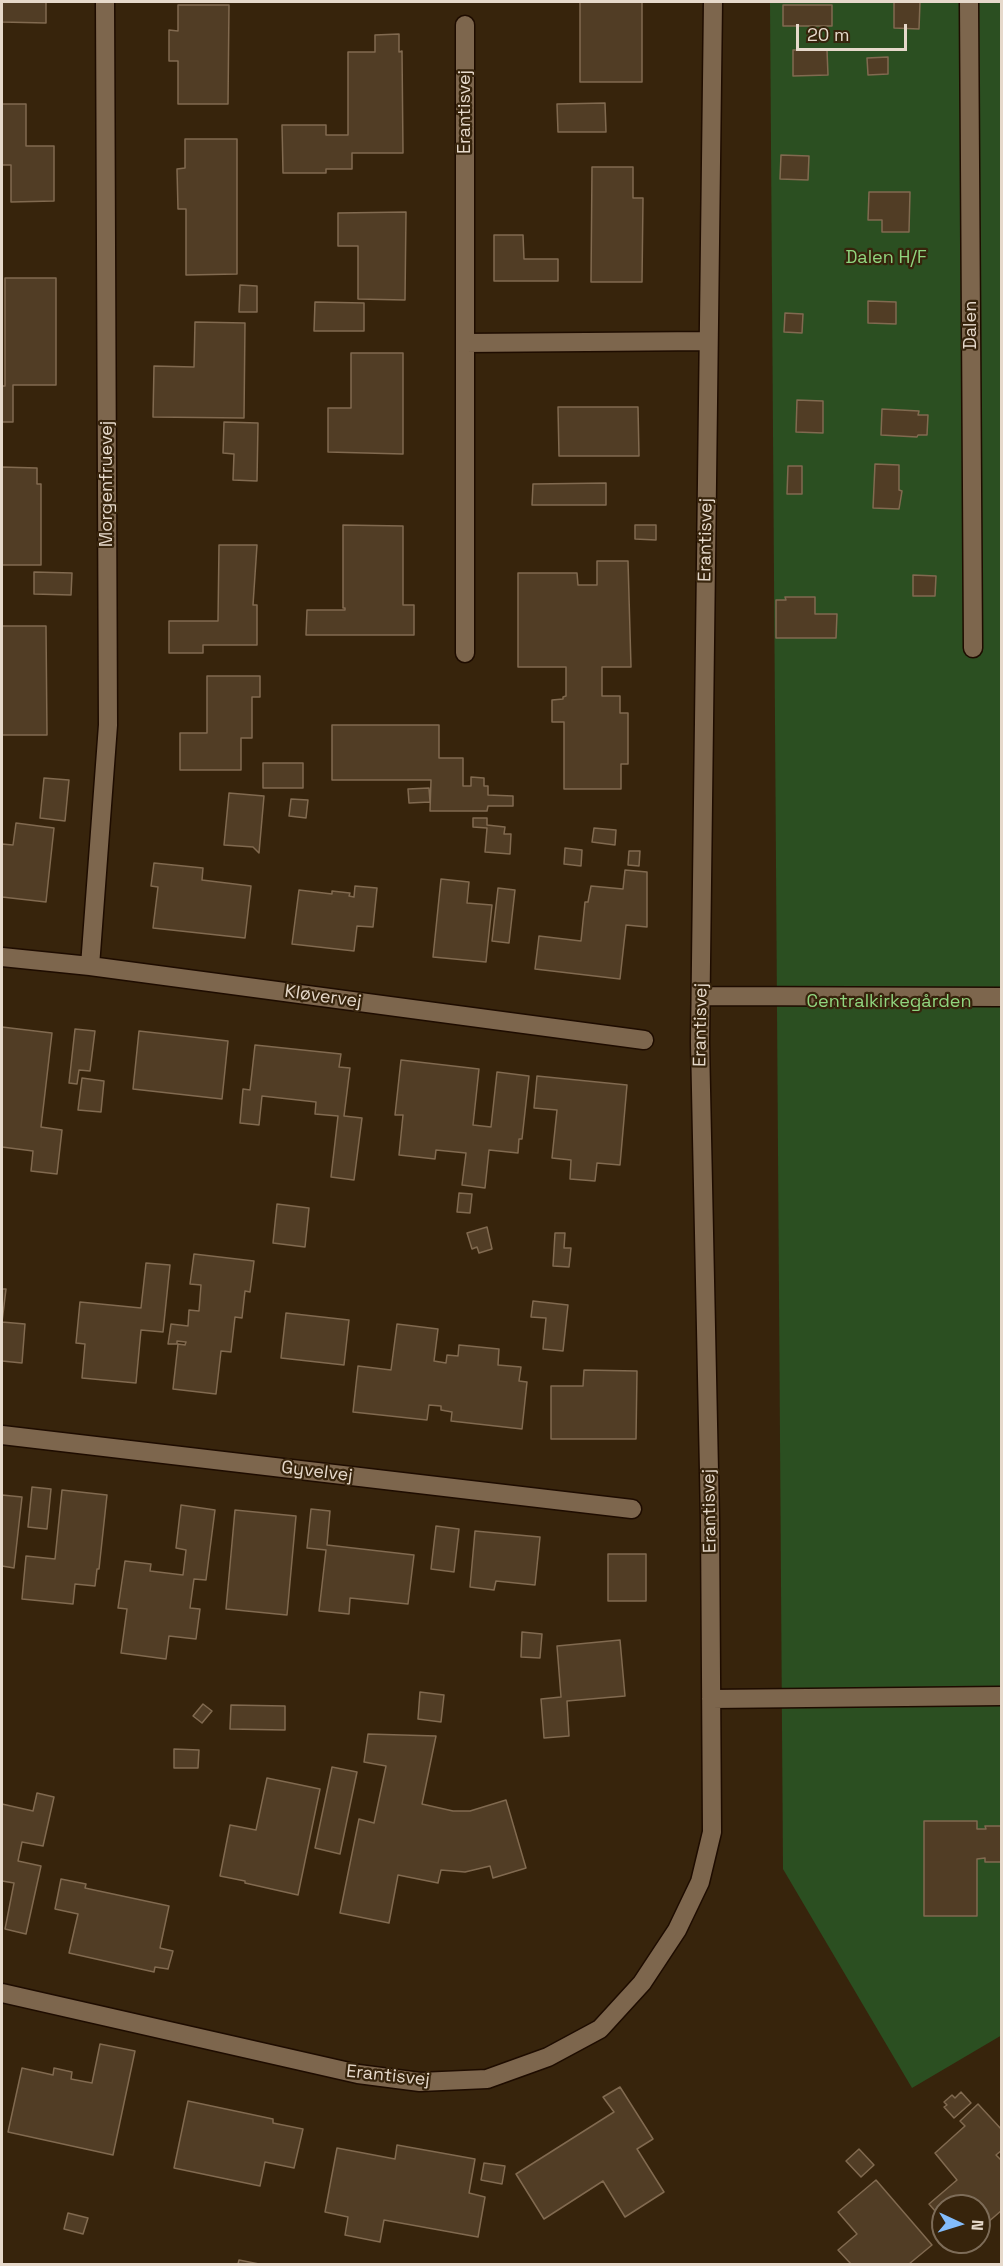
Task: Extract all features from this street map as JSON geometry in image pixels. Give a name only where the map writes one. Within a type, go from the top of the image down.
[{"type":"street","name":"Morgenfruevej","points":[[90,966],[108,725],[105,2]]},
{"type":"street","name":"Erantisvej","points":[[2,1993],[358,2074],[409,2081],[487,2079],[548,2057],[600,2029],[642,1983],[676,1930],[700,1882],[712,1832],[710,1519],[700,1054],[712,2]]},
{"type":"street","name":"Dalen","points":[[969,2],[973,648]]},
{"type":"street","name":"Erantisvej","points":[[465,25],[465,653]]},
{"type":"street","points":[[465,343],[708,341]]},
{"type":"street","name":"Kløvervej","points":[[2,957],[90,966],[644,1040]]},
{"type":"street","points":[[702,996],[1002,997]]},
{"type":"street","name":"Gyvelvej","points":[[2,1435],[632,1509]]},
{"type":"street","points":[[711,1699],[1002,1696]]},
{"type":"green space","points":[[770,2],[1001,2],[1002,2035],[912,2088],[783,1869]]},
{"type":"building","points":[[2,2],[46,2],[46,23],[2,22]]},
{"type":"building","points":[[580,2],[642,2],[642,82],[580,82]]},
{"type":"building","points":[[894,2],[920,2],[919,29],[894,28]]},
{"type":"building","points":[[178,5],[229,5],[228,104],[178,104],[178,61],[169,61],[169,30],[178,31]]},
{"type":"building","points":[[783,5],[832,5],[832,26],[783,26]]},
{"type":"building","points":[[399,34],[399,52],[402,51],[403,153],[352,153],[352,169],[326,169],[326,173],[283,173],[282,125],[326,125],[326,135],[348,135],[348,52],[375,52],[375,35]]},
{"type":"building","points":[[793,50],[827,50],[828,75],[793,76]]},
{"type":"building","points":[[888,57],[888,74],[868,75],[867,58]]},
{"type":"building","points":[[605,103],[606,132],[558,132],[557,104]]},
{"type":"building","points":[[2,104],[26,104],[26,146],[54,146],[54,201],[11,202],[11,165],[2,165]]},
{"type":"building","points":[[185,139],[237,139],[237,274],[186,275],[186,209],[178,209],[177,169],[185,168]]},
{"type":"building","points":[[781,155],[809,156],[808,180],[780,179]]},
{"type":"building","points":[[592,167],[633,167],[633,198],[643,198],[642,282],[591,282]]},
{"type":"building","points":[[869,192],[910,192],[909,232],[882,232],[882,220],[868,220]]},
{"type":"building","points":[[406,212],[405,300],[358,299],[358,246],[338,246],[338,213]]},
{"type":"building","points":[[494,235],[523,235],[524,259],[558,259],[558,281],[494,281]]},
{"type":"building","points":[[5,278],[56,278],[56,385],[13,385],[13,422],[2,422],[2,386],[5,386]]},
{"type":"building","points":[[240,285],[257,286],[257,312],[239,312]]},
{"type":"building","points":[[868,301],[896,302],[896,324],[868,323]]},
{"type":"building","points":[[315,302],[364,303],[364,331],[314,331]]},
{"type":"building","points":[[785,313],[803,314],[802,333],[784,332]]},
{"type":"building","points":[[195,322],[245,323],[244,418],[153,417],[154,366],[194,367]]},
{"type":"building","points":[[351,353],[403,353],[403,454],[328,452],[328,408],[351,408]]},
{"type":"building","points":[[797,400],[823,401],[823,433],[796,432]]},
{"type":"building","points":[[558,407],[638,407],[639,456],[559,456]]},
{"type":"building","points":[[882,409],[919,411],[918,415],[928,415],[927,435],[917,437],[881,435]]},
{"type":"building","points":[[224,422],[258,423],[257,481],[233,480],[234,454],[223,453]]},
{"type":"building","points":[[875,464],[899,465],[899,490],[902,491],[899,509],[873,508]]},
{"type":"building","points":[[788,466],[802,466],[802,494],[787,494]]},
{"type":"building","points":[[2,467],[37,468],[37,484],[41,484],[41,565],[2,565]]},
{"type":"building","points":[[606,483],[606,505],[532,505],[533,484]]},
{"type":"building","points":[[343,525],[403,526],[403,605],[414,605],[414,635],[306,635],[307,610],[345,610],[343,608]]},
{"type":"building","points":[[635,525],[656,525],[656,540],[635,539]]},
{"type":"building","points":[[219,545],[257,545],[253,605],[257,605],[257,645],[203,645],[203,653],[169,653],[169,621],[218,621]]},
{"type":"building","points":[[597,561],[628,561],[631,667],[602,667],[602,696],[620,696],[620,713],[628,713],[628,764],[621,764],[621,789],[564,789],[564,722],[552,722],[552,700],[563,699],[566,696],[566,667],[518,667],[518,573],[577,573],[578,585],[597,585]]},
{"type":"building","points":[[34,572],[72,573],[71,595],[34,594]]},
{"type":"building","points":[[913,575],[936,576],[935,596],[913,596]]},
{"type":"building","points":[[785,597],[815,597],[815,614],[837,614],[836,638],[776,638],[776,600],[786,600]]},
{"type":"building","points":[[2,626],[46,626],[47,735],[2,735]]},
{"type":"building","points":[[207,676],[260,676],[260,697],[252,697],[252,738],[241,738],[241,770],[180,770],[180,733],[207,733]]},
{"type":"building","points":[[332,725],[439,725],[439,758],[463,758],[463,786],[471,786],[471,777],[484,778],[484,786],[488,786],[488,795],[513,796],[513,806],[488,806],[487,811],[430,811],[431,780],[332,780]]},
{"type":"building","points":[[263,763],[303,763],[303,788],[263,788]]},
{"type":"building","points":[[44,778],[69,780],[65,821],[40,818]]},
{"type":"building","points":[[429,788],[430,802],[409,803],[408,789]]},
{"type":"building","points":[[229,793],[264,796],[259,853],[253,847],[224,845]]},
{"type":"building","points":[[291,799],[308,800],[306,818],[289,816]]},
{"type":"building","points":[[473,818],[487,818],[487,825],[505,827],[504,834],[511,834],[510,854],[485,852],[487,828],[473,827]]},
{"type":"building","points":[[16,823],[54,828],[46,902],[2,897],[2,844],[13,845]]},
{"type":"building","points":[[594,828],[616,830],[615,845],[592,842]]},
{"type":"building","points":[[565,848],[582,850],[581,866],[564,864]]},
{"type":"building","points":[[629,851],[640,851],[639,866],[628,865]]},
{"type":"building","points":[[154,863],[203,868],[202,880],[251,886],[245,938],[153,928],[158,887],[151,886]]},
{"type":"building","points":[[625,870],[647,872],[647,927],[626,925],[620,979],[535,969],[539,936],[581,941],[585,902],[588,902],[591,886],[623,889]]},
{"type":"building","points":[[441,879],[469,882],[467,903],[492,905],[486,962],[433,957]]},
{"type":"building","points":[[355,886],[377,888],[373,927],[357,926],[354,951],[292,944],[299,890],[332,894],[332,891],[350,893],[349,896],[354,897]]},
{"type":"building","points":[[498,888],[515,890],[509,943],[492,941]]},
{"type":"building","points":[[2,1027],[52,1033],[41,1127],[62,1130],[57,1174],[31,1171],[33,1151],[2,1147]]},
{"type":"building","points":[[75,1029],[95,1031],[90,1071],[79,1070],[77,1084],[69,1083]]},
{"type":"building","points":[[139,1031],[228,1041],[222,1099],[133,1089]]},
{"type":"building","points":[[255,1045],[341,1054],[339,1067],[350,1068],[344,1116],[362,1118],[354,1180],[331,1177],[338,1116],[315,1114],[316,1102],[262,1096],[259,1125],[240,1123],[243,1089],[250,1090]]},
{"type":"building","points":[[401,1060],[479,1069],[473,1125],[491,1127],[497,1072],[529,1076],[522,1139],[519,1139],[518,1153],[489,1150],[485,1188],[462,1185],[466,1153],[436,1150],[435,1159],[399,1155],[403,1115],[395,1115]]},
{"type":"building","points":[[537,1076],[627,1085],[620,1165],[597,1163],[595,1181],[570,1179],[571,1160],[552,1158],[557,1110],[534,1108]]},
{"type":"building","points":[[82,1078],[104,1081],[101,1112],[78,1110]]},
{"type":"building","points":[[459,1193],[472,1194],[470,1213],[457,1212]]},
{"type":"building","points":[[277,1204],[309,1208],[305,1247],[273,1243]]},
{"type":"building","points":[[487,1227],[492,1249],[479,1253],[477,1247],[472,1249],[467,1233]]},
{"type":"building","points":[[555,1233],[565,1233],[564,1248],[571,1248],[569,1267],[553,1266]]},
{"type":"building","points":[[194,1254],[254,1261],[250,1292],[245,1291],[242,1318],[235,1317],[231,1352],[221,1351],[216,1394],[173,1389],[178,1344],[185,1345],[186,1342],[177,1341],[177,1344],[168,1344],[171,1324],[188,1326],[189,1310],[199,1311],[201,1285],[190,1284]]},
{"type":"building","points":[[146,1263],[170,1265],[163,1332],[141,1330],[136,1383],[82,1378],[85,1344],[76,1343],[80,1302],[141,1308]]},
{"type":"building","points":[[2,1289],[6,1289],[2,1322]]},
{"type":"building","points":[[533,1301],[568,1305],[563,1351],[543,1349],[546,1318],[531,1317]]},
{"type":"building","points":[[286,1313],[349,1320],[344,1365],[281,1358]]},
{"type":"building","points":[[2,1322],[25,1324],[22,1363],[2,1361]]},
{"type":"building","points":[[397,1324],[438,1329],[434,1361],[446,1363],[447,1355],[458,1356],[459,1345],[499,1349],[498,1365],[521,1367],[519,1381],[527,1382],[522,1429],[451,1421],[452,1412],[441,1410],[441,1406],[429,1405],[427,1420],[353,1412],[358,1366],[391,1370]]},
{"type":"building","points":[[584,1370],[637,1371],[636,1439],[551,1439],[551,1386],[583,1386]]},
{"type":"building","points":[[32,1487],[51,1489],[47,1529],[28,1527]]},
{"type":"building","points":[[62,1490],[107,1495],[95,1586],[75,1584],[73,1604],[22,1599],[26,1556],[55,1559]]},
{"type":"building","points":[[2,1495],[22,1497],[14,1568],[2,1566]]},
{"type":"building","points":[[181,1505],[215,1510],[206,1580],[194,1579],[190,1608],[200,1609],[196,1639],[169,1636],[166,1659],[121,1653],[127,1609],[118,1608],[125,1561],[151,1564],[150,1571],[183,1575],[186,1550],[176,1548]]},
{"type":"building","points":[[311,1509],[330,1511],[327,1545],[414,1555],[408,1604],[350,1598],[349,1614],[319,1611],[326,1550],[307,1548]]},
{"type":"building","points":[[235,1510],[296,1516],[287,1615],[226,1609]]},
{"type":"building","points":[[436,1526],[459,1529],[454,1572],[431,1569]]},
{"type":"building","points":[[475,1531],[540,1537],[535,1585],[496,1581],[494,1590],[470,1587]]},
{"type":"building","points":[[608,1554],[646,1554],[646,1601],[608,1601]]},
{"type":"building","points":[[522,1632],[542,1634],[540,1658],[521,1657]]},
{"type":"building","points":[[620,1640],[625,1696],[567,1701],[569,1736],[544,1738],[541,1699],[561,1697],[557,1646]]},
{"type":"building","points":[[420,1692],[444,1695],[441,1722],[418,1719]]},
{"type":"building","points":[[203,1704],[212,1711],[202,1723],[193,1716]]},
{"type":"building","points":[[231,1705],[285,1706],[285,1730],[230,1729]]},
{"type":"building","points":[[368,1734],[436,1736],[422,1804],[453,1811],[470,1811],[506,1800],[526,1868],[493,1878],[490,1866],[465,1872],[441,1870],[438,1883],[398,1875],[389,1923],[340,1913],[359,1819],[374,1823],[386,1766],[364,1762]]},
{"type":"building","points":[[174,1749],[199,1750],[198,1768],[174,1768]]},
{"type":"building","points":[[332,1767],[357,1772],[340,1854],[315,1848]]},
{"type":"building","points":[[267,1778],[320,1789],[298,1895],[220,1876],[230,1825],[256,1830]]},
{"type":"building","points":[[37,1793],[54,1797],[43,1846],[22,1842],[18,1861],[41,1866],[26,1934],[5,1929],[14,1883],[2,1881],[2,1804],[33,1811]]},
{"type":"building","points":[[924,1821],[977,1821],[977,1829],[986,1829],[985,1826],[1002,1826],[1002,1862],[985,1862],[985,1858],[977,1859],[977,1916],[924,1916]]},
{"type":"building","points":[[61,1879],[86,1884],[85,1888],[169,1906],[160,1948],[173,1951],[168,1969],[155,1967],[154,1972],[69,1953],[78,1914],[55,1909]]},
{"type":"building","points":[[100,2044],[135,2051],[113,2155],[8,2132],[22,2068],[53,2075],[54,2068],[72,2072],[71,2079],[92,2083]]},
{"type":"building","points":[[620,2087],[653,2139],[637,2149],[664,2192],[625,2217],[603,2181],[544,2219],[516,2174],[614,2112],[603,2097]]},
{"type":"building","points":[[961,2092],[971,2103],[954,2118],[944,2107],[947,2105],[944,2102],[952,2095],[955,2098]]},
{"type":"building","points":[[188,2101],[273,2119],[273,2123],[303,2129],[294,2168],[265,2162],[260,2186],[174,2168]]},
{"type":"building","points":[[978,2104],[1002,2130],[1002,2150],[996,2155],[1002,2161],[1002,2210],[991,2220],[991,2194],[941,2194],[957,2180],[935,2153],[965,2126],[960,2121]]},
{"type":"building","points":[[397,2145],[475,2159],[469,2193],[485,2197],[478,2237],[384,2220],[380,2242],[345,2235],[348,2217],[325,2212],[337,2148],[395,2159]]},
{"type":"building","points":[[859,2149],[874,2165],[861,2177],[846,2161]]},
{"type":"building","points":[[484,2163],[505,2166],[502,2184],[481,2180]]},
{"type":"building","points":[[876,2180],[931,2246],[909,2264],[851,2264],[838,2250],[857,2234],[838,2212]]},
{"type":"building","points":[[68,2213],[88,2218],[83,2234],[64,2229]]},
{"type":"building","points":[[239,2260],[259,2264],[238,2264]]},
{"type":"park label","name":"Dalen H/F","points":[[886,258]]},
{"type":"park label","name":"Centralkirkegården","points":[[889,1002]]}]
